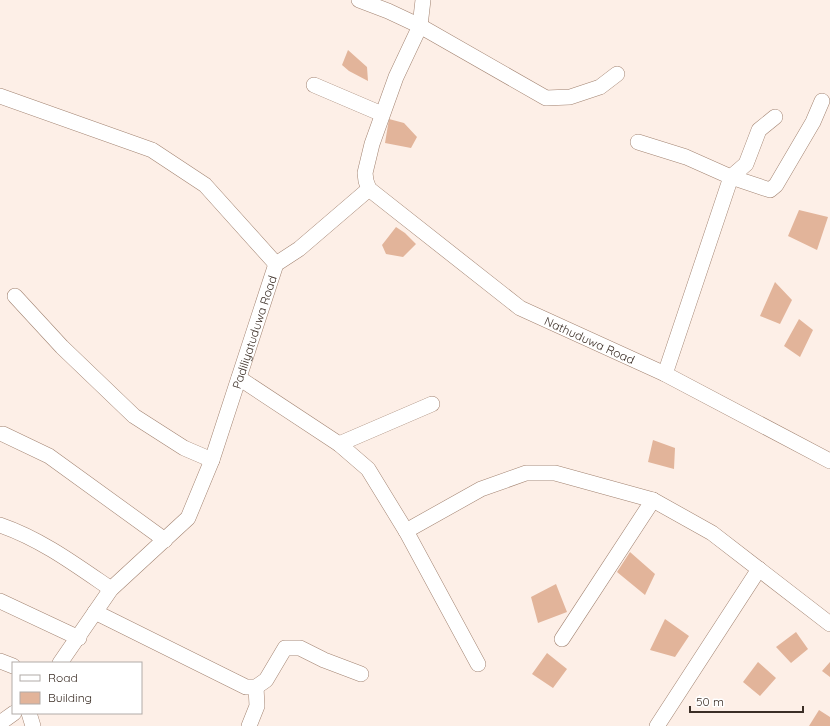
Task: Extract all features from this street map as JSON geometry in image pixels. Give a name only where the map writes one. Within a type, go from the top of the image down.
[{"type":"street","points":[[359,0],[388,11],[420,26],[546,98],[570,97],[600,87],[617,74]]},
{"type":"street","points":[[369,189],[366,181],[367,162],[382,114],[396,77],[420,26],[424,0]]},
{"type":"street","points":[[314,85],[382,114]]},
{"type":"street","points":[[0,96],[152,150],[204,185],[276,264]]},
{"type":"street","points":[[638,142],[686,158],[731,177],[770,190],[776,185],[813,122],[822,101]]},
{"type":"street","points":[[665,374],[731,177],[746,164],[759,130],[775,117]]},
{"type":"street","name":"Padiliyatuduwa Road","points":[[61,662],[111,589],[166,540],[188,518],[212,460],[276,264],[298,250],[369,189]]},
{"type":"street","name":"Nathuduwa Road","points":[[369,189],[520,308],[665,374],[830,462]]},
{"type":"street","points":[[16,296],[62,347],[134,416],[184,448],[212,460]]},
{"type":"street","points":[[239,378],[339,444],[368,469],[406,531],[478,664]]},
{"type":"street","points":[[339,444],[432,404]]},
{"type":"street","points":[[3,434],[50,456],[166,540]]},
{"type":"street","points":[[406,531],[481,489],[526,473],[555,473],[653,500],[712,534],[830,624]]},
{"type":"street","points":[[562,639],[653,500]]},
{"type":"street","points":[[0,525],[20,532],[61,555],[111,589]]},
{"type":"street","points":[[658,726],[759,569]]},
{"type":"street","points":[[0,601],[78,638]]},
{"type":"street","points":[[95,612],[246,687],[256,687],[266,680],[285,648],[300,648],[324,660],[361,674]]},
{"type":"street","points":[[0,661],[12,666]]},
{"type":"street","points":[[249,726],[257,706],[256,687]]},
{"type":"street","points":[[0,723],[13,714]]},
{"type":"street","points":[[29,714],[33,726]]},
{"type":"building","points":[[348,50],[367,67],[368,81],[349,71],[342,65]]},
{"type":"building","points":[[389,119],[404,123],[417,137],[411,148],[385,143]]},
{"type":"building","points":[[799,210],[828,217],[817,250],[788,236]]},
{"type":"building","points":[[396,227],[405,233],[416,244],[403,257],[386,254],[382,245]]},
{"type":"building","points":[[775,282],[792,300],[780,324],[760,316]]},
{"type":"building","points":[[799,319],[813,330],[800,357],[784,346]]},
{"type":"building","points":[[653,440],[675,448],[674,469],[648,462]]},
{"type":"building","points":[[630,552],[655,574],[645,595],[617,572]]},
{"type":"building","points":[[556,584],[567,612],[538,623],[531,597]]},
{"type":"building","points":[[665,619],[689,636],[675,657],[650,650]]},
{"type":"building","points":[[796,632],[808,649],[791,663],[776,647]]},
{"type":"building","points":[[547,653],[567,669],[553,688],[532,674]]},
{"type":"building","points":[[758,662],[776,678],[760,696],[743,682]]},
{"type":"building","points":[[830,662],[830,677],[822,671]]},
{"type":"building","points":[[819,710],[830,717],[830,726],[809,726]]}]
